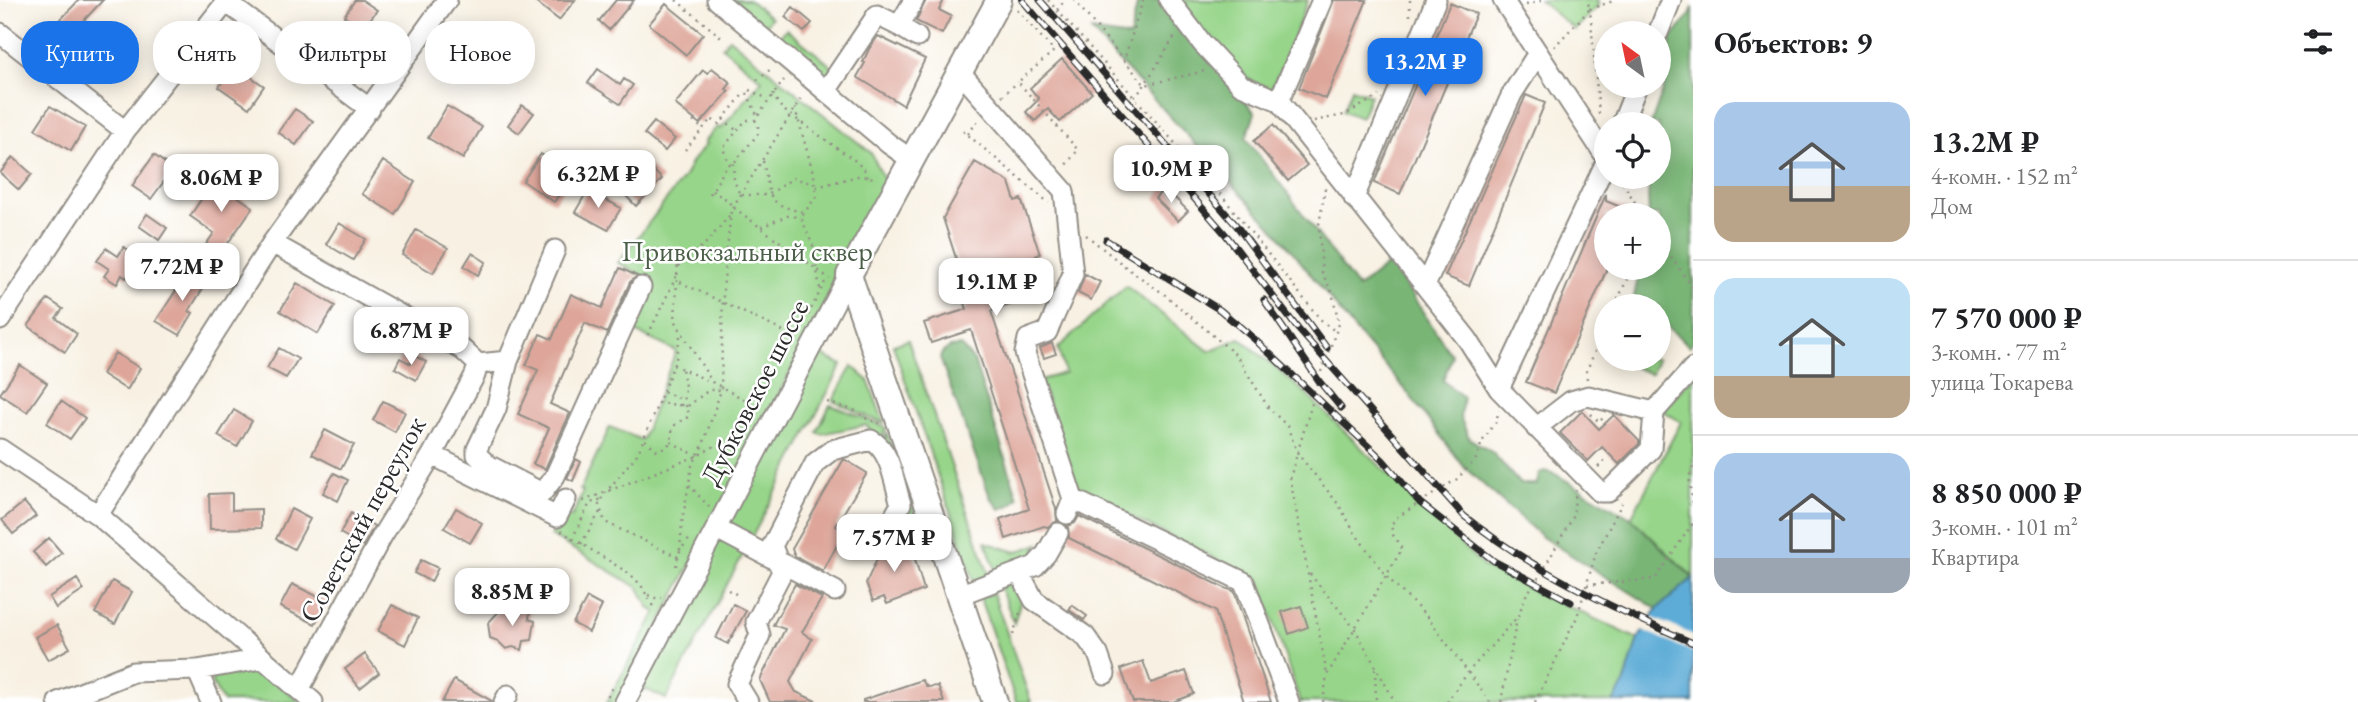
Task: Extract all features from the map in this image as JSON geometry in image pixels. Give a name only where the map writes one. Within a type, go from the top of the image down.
[{"type":"main road","name":"Дубковское шоссе","points":[[848,271],[960,72],[1005,2]]},
{"type":"main road","points":[[848,271],[966,593],[1012,702]]},
{"type":"main road","points":[[966,593],[995,702]]},
{"type":"street","points":[[98,515],[272,243],[447,0]]},
{"type":"street","points":[[717,0],[889,144],[912,160]]},
{"type":"street","points":[[899,26],[914,0]]},
{"type":"street","points":[[1169,0],[1241,85],[1279,101],[1468,340],[1499,389],[1536,428],[1591,469],[1600,492],[1608,492],[1651,449],[1654,412],[1693,368]]},
{"type":"street","points":[[1279,101],[1322,0]]},
{"type":"street","points":[[1354,198],[1436,0]]},
{"type":"street","points":[[1503,0],[1594,139]]},
{"type":"street","points":[[1663,21],[1671,0]]},
{"type":"street","points":[[0,320],[125,131],[226,1],[370,109]]},
{"type":"street","points":[[826,91],[881,7],[899,26],[917,37]]},
{"type":"street","points":[[0,33],[125,131]]},
{"type":"street","points":[[1425,286],[1513,94],[1540,56]]},
{"type":"street","points":[[960,72],[1064,191],[1073,274],[1047,332],[1028,339],[1025,353],[1070,507],[1244,582],[1289,702]]},
{"type":"street","points":[[1499,389],[1594,180]]},
{"type":"street","points":[[272,243],[463,350],[478,365],[508,361]]},
{"type":"street","points":[[555,250],[508,361],[496,409],[477,449],[477,455],[488,465],[542,493],[555,476],[641,287]]},
{"type":"street","name":"Дубковское шоссе","points":[[625,702],[715,520],[813,345],[848,271]]},
{"type":"street","name":"Советский переулок","points":[[306,696],[374,539],[432,454],[478,365]]},
{"type":"street","points":[[1536,428],[1571,401],[1588,396],[1654,412]]},
{"type":"street","points":[[748,702],[737,684],[760,635],[756,622],[782,572],[772,546],[815,463],[832,450],[871,440],[880,444],[901,504],[891,522]]},
{"type":"street","points":[[0,449],[98,515],[306,696]]},
{"type":"street","points":[[432,454],[557,517],[566,499]]},
{"type":"street","points":[[715,520],[777,561],[835,591]]},
{"type":"street","points":[[966,593],[1023,581],[1046,554],[1058,533]]},
{"type":"street","points":[[1023,581],[1034,600],[1085,636],[1098,654],[1105,674]]},
{"type":"street","points":[[68,699],[133,672],[197,670],[262,659]]},
{"type":"street","points":[[197,670],[211,702]]},
{"type":"path","points":[[676,0],[721,37]]},
{"type":"path","points":[[1048,0],[1222,196],[1320,319],[1336,332]]},
{"type":"path","points":[[1057,10],[1065,0]]},
{"type":"path","points":[[1074,0],[1145,85]]},
{"type":"path","points":[[1124,60],[1143,0]]},
{"type":"path","points":[[1587,0],[1601,112]]},
{"type":"path","points":[[1540,56],[1590,9],[1616,0]]},
{"type":"path","points":[[1005,2],[1054,51],[1018,82],[1078,150],[1040,196]]},
{"type":"path","points":[[1134,97],[1145,85],[1185,21]]},
{"type":"path","points":[[1145,85],[1200,74],[1222,65]]},
{"type":"path","points":[[757,80],[771,69]]},
{"type":"path","points":[[740,195],[731,163],[723,148],[746,120],[756,118],[783,80]]},
{"type":"path","points":[[1297,124],[1344,114],[1402,83]]},
{"type":"path","points":[[747,91],[775,100]]},
{"type":"path","points":[[747,91],[758,124],[758,134],[717,179],[711,192],[726,199],[818,271],[848,271]]},
{"type":"path","points":[[685,150],[712,119],[719,124],[747,91]]},
{"type":"path","points":[[773,94],[775,100],[790,115],[855,160],[868,178]]},
{"type":"path","points":[[680,550],[692,466],[703,445],[721,388],[723,303],[731,214],[740,195],[803,95]]},
{"type":"path","points":[[795,108],[816,186],[816,197],[802,212],[801,217],[813,246],[820,289]]},
{"type":"path","points":[[723,120],[736,130]]},
{"type":"path","points":[[693,121],[703,128]]},
{"type":"path","points":[[963,131],[1236,355],[1268,407],[1287,426],[1298,454],[1339,505],[1355,533],[1387,576],[1428,618],[1490,702]]},
{"type":"path","points":[[763,159],[776,205],[802,212]]},
{"type":"path","points":[[1323,702],[1327,676],[1290,478],[1313,393],[1339,324],[1332,292],[1322,273],[1319,225],[1323,191],[1334,173]]},
{"type":"path","points":[[740,195],[763,197],[793,178],[816,186],[858,176],[876,178]]},
{"type":"path","points":[[678,266],[706,243],[731,214]]},
{"type":"path","points":[[760,227],[787,216],[801,217]]},
{"type":"path","points":[[1671,257],[1693,288]]},
{"type":"path","points":[[678,259],[675,320],[712,382]]},
{"type":"path","points":[[648,335],[678,273]]},
{"type":"path","points":[[678,281],[813,345]]},
{"type":"path","points":[[581,544],[600,512],[602,499],[638,453],[673,365],[681,331]]},
{"type":"path","points":[[1588,396],[1586,372],[1594,354]]},
{"type":"path","points":[[673,365],[712,382],[769,414]]},
{"type":"path","points":[[681,405],[685,383],[682,369]]},
{"type":"path","points":[[658,403],[688,406],[709,390],[721,388]]},
{"type":"path","points":[[1327,676],[1402,549],[1393,535],[1391,525],[1395,518],[1457,479],[1476,459],[1482,442],[1497,420],[1499,389]]},
{"type":"path","points":[[662,392],[684,400]]},
{"type":"path","points":[[827,402],[856,411],[867,419],[886,425]]},
{"type":"path","points":[[644,440],[657,450],[668,446],[671,442],[672,427],[679,420],[688,418],[688,406]]},
{"type":"path","points":[[566,499],[578,503],[697,456],[755,424]]},
{"type":"path","points":[[671,442],[697,456]]},
{"type":"path","points":[[1693,467],[1689,478],[1693,506]]},
{"type":"path","points":[[1501,702],[1517,616],[1527,593],[1535,584],[1573,517],[1591,469]]},
{"type":"path","points":[[1535,702],[1577,617],[1596,553],[1622,504],[1625,475]]},
{"type":"path","points":[[689,485],[715,520]]},
{"type":"path","points":[[572,539],[590,503],[602,499]]},
{"type":"path","points":[[600,512],[605,522],[678,557]]},
{"type":"path","points":[[557,517],[561,533],[631,574],[655,610]]},
{"type":"path","points":[[1587,584],[1655,579],[1693,523]]},
{"type":"path","points":[[576,530],[587,535]]},
{"type":"path","points":[[1308,572],[1355,629],[1395,702]]},
{"type":"path","points":[[1013,635],[1023,581]]},
{"type":"path","points":[[728,590],[738,595]]},
{"type":"path","points":[[645,593],[654,598],[662,598]]},
{"type":"path","points":[[1447,702],[1469,671],[1517,616]]},
{"type":"path","points":[[1375,666],[1376,702]]},
{"type":"green space","points":[[732,0],[749,0],[771,18],[764,27]]},
{"type":"green space","points":[[1138,0],[1162,0],[1255,113],[1246,138],[1358,288],[1390,262],[1452,356],[1443,381],[1463,397],[1460,417],[1469,438],[1493,453],[1520,484],[1537,484],[1539,474],[1544,471],[1555,474],[1631,518],[1693,578],[1657,609],[1542,537],[1465,468],[1404,388],[1280,236],[1091,31],[1130,37]]},
{"type":"green space","points":[[1179,0],[1308,0],[1282,68],[1270,90],[1238,74]]},
{"type":"green space","points":[[1539,0],[1598,0],[1598,6],[1575,30]]},
{"type":"green space","points":[[1693,7],[1693,341],[1689,346],[1671,330],[1671,294],[1635,294],[1638,280],[1671,280],[1671,203],[1648,203],[1648,196],[1649,189],[1671,189],[1671,112],[1655,112],[1660,98],[1671,98],[1671,39]]},
{"type":"green space","points":[[786,29],[835,69],[827,79],[778,39]]},
{"type":"green space","name":"Привокзальный сквер","points":[[729,38],[871,153],[885,181],[881,197],[619,702],[607,702],[656,612],[650,609],[639,588],[551,536],[562,513],[572,517],[583,491],[580,490],[610,427],[642,440],[676,351],[627,328],[650,280],[618,263],[684,177],[692,161],[706,144],[704,142],[717,127],[721,129],[762,80],[722,47]]},
{"type":"green space","points":[[1352,88],[1370,95],[1361,118],[1343,111]]},
{"type":"green space","points":[[1126,286],[1209,351],[1240,338],[1304,392],[1484,567],[1638,639],[1624,684],[1613,702],[1300,702],[1260,581],[1079,491],[1040,380],[1065,373],[1058,348]]},
{"type":"green space","points":[[908,340],[989,575],[974,581],[893,345]]},
{"type":"green space","points":[[961,346],[974,361],[1018,498],[1011,505],[1000,509],[990,497],[940,358],[950,347]]},
{"type":"green space","points":[[816,352],[842,365],[750,541],[724,527]]},
{"type":"green space","points":[[852,366],[868,380],[884,423],[833,401]]},
{"type":"green space","points":[[1693,376],[1693,577],[1631,518],[1681,422],[1662,410]]},
{"type":"green space","points":[[830,405],[886,429],[881,438],[875,436],[866,425],[821,434],[817,432]]},
{"type":"green space","points":[[887,433],[924,537],[915,540],[899,532],[909,514],[883,442]]},
{"type":"green space","points":[[718,536],[745,551],[666,699],[639,686]]},
{"type":"green space","points":[[986,542],[1016,552],[1039,544],[1029,563],[997,574]]},
{"type":"green space","points":[[1012,582],[1017,584],[1023,593],[1014,623],[1000,587]]},
{"type":"green space","points":[[993,593],[1031,702],[1016,702],[980,598]]},
{"type":"green space","points":[[261,668],[300,702],[223,702],[211,681],[215,676]]},
{"type":"water","points":[[1693,578],[1693,702],[1613,702],[1624,684],[1638,639],[1657,609]]},
{"type":"pier","points":[[1649,616],[1693,635],[1693,652],[1640,629]]},
{"type":"building","points":[[79,0],[103,0],[83,21],[60,20]]},
{"type":"building","points":[[355,0],[362,0],[377,10],[369,21],[351,21],[344,16]]},
{"type":"building","points":[[533,0],[575,0],[559,20]]},
{"type":"building","points":[[616,0],[634,0],[609,30],[599,21]]},
{"type":"building","points":[[926,0],[944,0],[939,10],[951,16],[942,34],[916,21]]},
{"type":"building","points":[[1334,0],[1367,0],[1326,99],[1299,88]]},
{"type":"building","points":[[1450,3],[1476,14],[1400,194],[1374,183]]},
{"type":"building","points":[[666,4],[703,34],[686,55],[649,24]]},
{"type":"building","points":[[793,7],[812,23],[804,32],[785,17]]},
{"type":"building","points":[[878,36],[925,59],[903,105],[857,77]]},
{"type":"building","points":[[1062,59],[1092,93],[1060,122],[1048,109],[1035,121],[1026,112],[1039,99],[1030,88]]},
{"type":"building","points":[[712,68],[731,83],[726,89],[729,91],[700,124],[675,104],[703,70],[708,73]]},
{"type":"building","points":[[598,69],[620,85],[624,79],[633,85],[620,104],[588,83]]},
{"type":"building","points":[[221,84],[264,86],[249,108],[219,87]]},
{"type":"building","points":[[1526,95],[1545,103],[1469,286],[1445,276]]},
{"type":"building","points":[[522,105],[534,113],[519,133],[508,125]]},
{"type":"building","points":[[50,106],[85,127],[71,151],[35,129]]},
{"type":"building","points":[[447,106],[482,127],[463,159],[428,138]]},
{"type":"building","points":[[295,109],[313,121],[296,145],[278,132]]},
{"type":"building","points":[[654,122],[675,139],[665,151],[644,134]]},
{"type":"building","points":[[1273,125],[1307,165],[1288,181],[1254,141]]},
{"type":"building","points":[[541,154],[571,174],[554,202],[523,181]]},
{"type":"building","points":[[154,155],[173,169],[151,199],[132,186]]},
{"type":"building","points":[[13,157],[32,174],[19,190],[0,173]]},
{"type":"building","points":[[640,157],[662,179],[636,206],[614,184]]},
{"type":"building","points":[[383,161],[415,182],[395,214],[362,194]]},
{"type":"building","points":[[975,162],[1009,182],[1015,201],[1021,199],[1040,254],[1032,257],[1013,296],[1015,303],[991,311],[1056,509],[1057,521],[1047,527],[1006,539],[1000,519],[1029,509],[971,330],[931,343],[924,323],[967,309],[961,291],[966,289],[943,218]]},
{"type":"building","points":[[218,174],[232,183],[228,190],[253,207],[219,256],[205,246],[214,233],[190,216]]},
{"type":"building","points":[[1165,188],[1188,211],[1178,221],[1155,198]]},
{"type":"building","points":[[588,190],[621,208],[608,230],[575,212]]},
{"type":"building","points":[[147,214],[167,228],[159,240],[139,226]]},
{"type":"building","points":[[1594,222],[1594,280],[1602,280],[1554,393],[1526,382]]},
{"type":"building","points":[[339,223],[366,239],[353,260],[326,244]]},
{"type":"building","points":[[416,230],[448,248],[433,273],[402,255]]},
{"type":"building","points":[[124,247],[136,255],[130,264],[134,267],[126,278],[122,275],[117,284],[104,276],[109,269],[97,261],[106,248],[118,256]]},
{"type":"building","points":[[472,253],[486,262],[478,275],[464,266]]},
{"type":"building","points":[[620,268],[637,276],[630,282],[607,333],[585,323],[550,404],[570,413],[545,469],[533,464],[549,428],[518,414],[538,370],[526,365],[540,334],[552,339],[571,294],[602,308]]},
{"type":"building","points":[[190,269],[208,280],[189,311],[193,313],[180,335],[156,321]]},
{"type":"building","points":[[1085,274],[1100,282],[1091,300],[1078,293]]},
{"type":"building","points":[[297,283],[335,306],[318,334],[280,311]]},
{"type":"building","points":[[48,299],[63,309],[56,318],[77,334],[65,352],[28,326]]},
{"type":"building","points":[[1052,343],[1056,354],[1044,358],[1040,348]]},
{"type":"building","points":[[279,348],[298,359],[286,378],[267,368]]},
{"type":"building","points":[[115,353],[140,368],[127,390],[102,374]]},
{"type":"building","points":[[415,356],[426,362],[416,380],[395,368],[400,358],[411,364]]},
{"type":"building","points":[[20,365],[47,383],[27,412],[0,394]]},
{"type":"building","points":[[61,401],[85,418],[70,439],[47,423]]},
{"type":"building","points":[[383,401],[405,412],[395,432],[373,420]]},
{"type":"building","points":[[234,410],[252,421],[237,447],[218,436]]},
{"type":"building","points":[[1582,411],[1599,429],[1614,415],[1639,444],[1619,464],[1602,447],[1588,461],[1560,433]]},
{"type":"building","points":[[325,430],[354,445],[341,469],[312,454]]},
{"type":"building","points":[[576,459],[581,462],[573,481],[567,478]]},
{"type":"building","points":[[844,459],[867,473],[836,526],[844,532],[823,571],[795,556],[792,549]]},
{"type":"building","points":[[334,473],[348,480],[338,501],[323,493]]},
{"type":"building","points":[[232,493],[232,510],[261,509],[261,528],[210,529],[209,494]]},
{"type":"building","points":[[24,502],[36,516],[13,534],[2,520]]},
{"type":"building","points":[[456,508],[482,523],[470,543],[444,528]]},
{"type":"building","points":[[291,509],[310,519],[294,549],[276,539]]},
{"type":"building","points":[[351,513],[374,526],[363,546],[340,533]]},
{"type":"building","points":[[1079,516],[1234,591],[1271,702],[1244,702],[1215,611],[1069,538],[1068,526],[1075,523]]},
{"type":"building","points":[[887,537],[912,549],[924,590],[887,604],[884,597],[873,601],[866,583]]},
{"type":"building","points":[[49,538],[62,553],[46,567],[33,552]]},
{"type":"building","points":[[421,560],[438,568],[431,582],[414,573]]},
{"type":"building","points":[[77,579],[84,590],[56,608],[49,597]]},
{"type":"building","points":[[112,581],[132,592],[115,624],[95,613]]},
{"type":"building","points":[[292,584],[327,601],[315,624],[280,607]]},
{"type":"building","points":[[795,584],[822,598],[802,632],[812,639],[790,682],[796,692],[818,702],[770,702],[760,680],[785,629],[773,625]]},
{"type":"building","points":[[587,598],[602,606],[589,632],[573,623]]},
{"type":"building","points":[[733,604],[746,611],[728,644],[716,638]]},
{"type":"building","points":[[392,605],[418,618],[405,645],[378,631]]},
{"type":"building","points":[[1072,605],[1087,616],[1084,620],[1069,610]]},
{"type":"building","points":[[504,606],[515,611],[518,606],[530,611],[529,619],[535,621],[532,640],[524,641],[522,650],[513,647],[506,649],[490,638],[488,623]]},
{"type":"building","points":[[1301,606],[1308,627],[1289,634],[1282,612]]},
{"type":"building","points":[[57,625],[70,648],[48,660],[35,637]]},
{"type":"building","points":[[365,654],[379,673],[360,688],[345,669]]},
{"type":"building","points":[[1143,661],[1151,683],[1186,671],[1194,694],[1173,702],[1133,702],[1121,669]]},
{"type":"building","points":[[454,680],[492,701],[492,702],[442,702]]},
{"type":"building","points":[[922,680],[927,687],[938,686],[944,702],[863,702],[863,700]]},
{"type":"railway","points":[[1022,0],[1226,235],[1298,329],[1464,516],[1518,554],[1574,587],[1693,643]]},
{"type":"railway","points":[[1040,0],[1236,225],[1327,348]]},
{"type":"railway","points":[[1106,240],[1220,310],[1383,460],[1420,503],[1494,561],[1571,602]]},
{"type":"railway","points":[[1264,300],[1319,381],[1341,408]]}]
